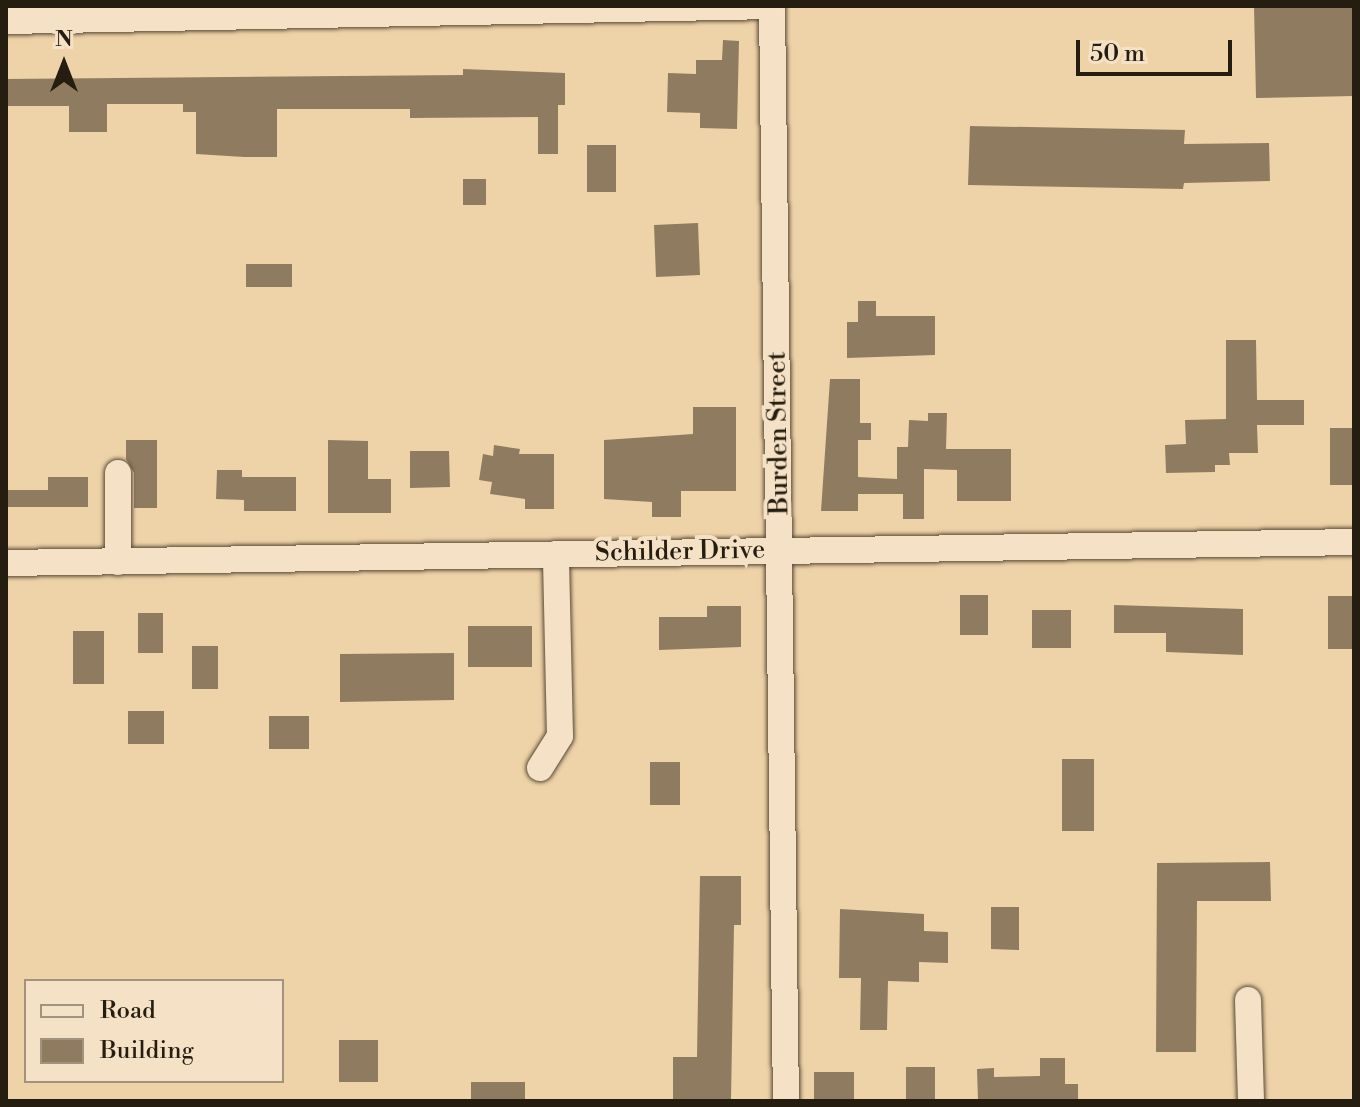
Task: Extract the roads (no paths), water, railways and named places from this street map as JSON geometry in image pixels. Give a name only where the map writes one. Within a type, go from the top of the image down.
[{"type":"street","points":[[6,21],[186,12],[772,6]]},
{"type":"street","name":"Burden Street","points":[[772,6],[786,1101]]},
{"type":"street","points":[[118,473],[118,562]]},
{"type":"street","name":"Schilder Drive","points":[[6,563],[1354,542]]},
{"type":"street","points":[[540,768],[560,736],[556,554]]},
{"type":"street","points":[[1248,1000],[1251,1101]]}]
